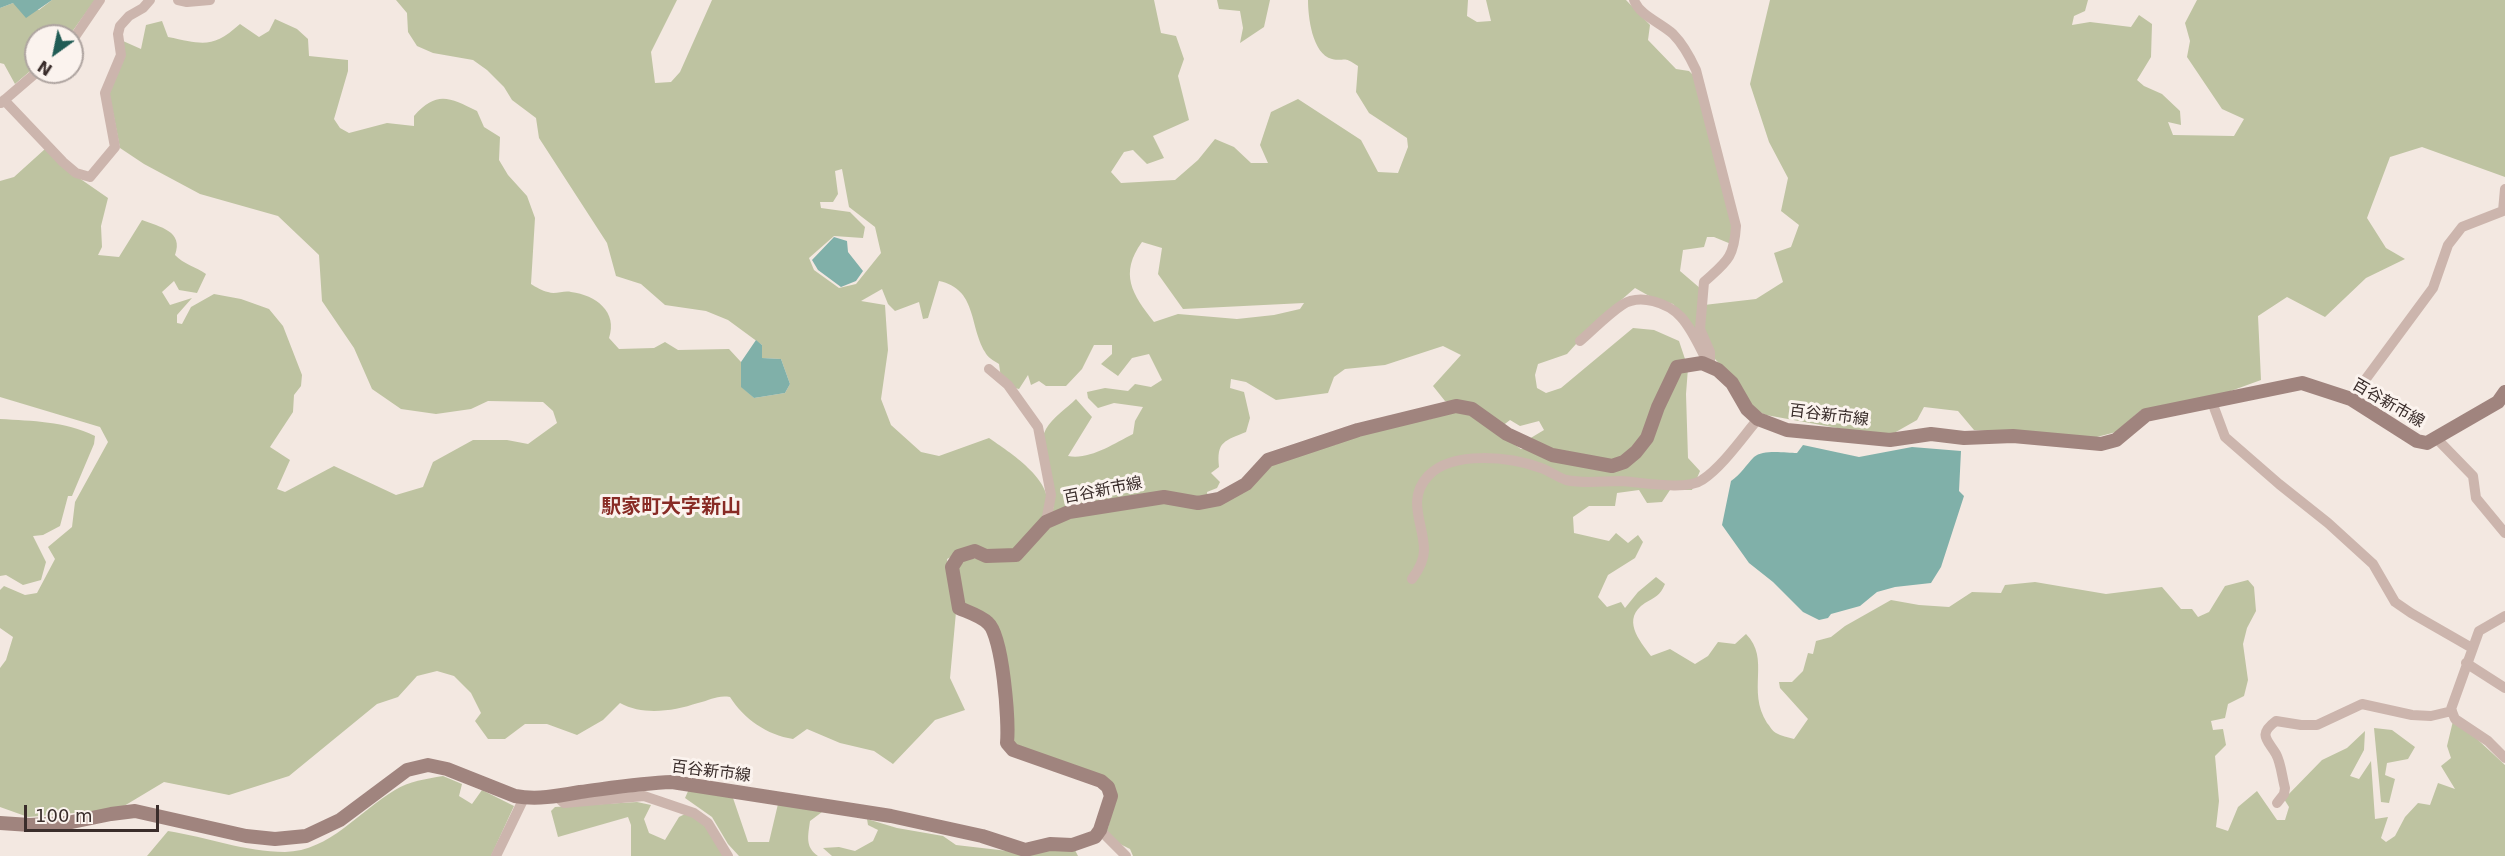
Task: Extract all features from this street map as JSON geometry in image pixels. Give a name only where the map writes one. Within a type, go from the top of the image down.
[{"type":"main road","name":"百谷新市線","points":[[0,823],[30,825],[66,823],[135,811],[246,836],[275,838],[306,836],[340,820],[407,770],[428,765],[447,769],[524,798],[556,796],[646,783],[672,782],[891,816],[982,836],[1025,850],[1050,844],[1072,845],[1095,837],[1100,830],[1111,796],[1108,787],[1101,781],[1013,750],[1007,743],[1008,717],[1005,688],[994,633],[988,623],[959,608],[952,567],[959,556],[975,551],[986,556],[1016,555],[1046,522],[1069,512],[1164,496],[1198,503],[1219,499],[1246,484],[1268,460],[1358,430],[1456,406],[1472,409],[1507,434],[1552,455],[1612,466],[1624,462],[1647,438],[1658,407],[1677,367],[1702,363],[1718,370],[1732,383],[1747,409],[1758,419],[1786,430],[1890,440],[1930,434],[1964,438],[2013,436],[2101,444],[2116,440],[2146,414],[2302,383],[2351,399],[2417,441],[2427,443],[2498,402],[2505,392]]},
{"type":"street","points":[[84,24],[100,0]]},
{"type":"street","points":[[24,83],[2,102],[76,173],[90,177],[115,147],[105,93],[121,55],[118,34],[120,26],[150,0]]},
{"type":"street","points":[[178,0],[188,2],[210,0]]},
{"type":"street","points":[[1634,0],[1634,3],[1673,35],[1687,52],[1696,70],[1736,226],[1735,242],[1730,256],[1723,267],[1704,282],[1701,329],[1710,352],[1710,366]]},
{"type":"street","points":[[2351,399],[2428,295],[2448,245],[2462,227],[2503,211],[2505,189]]},
{"type":"street","points":[[1580,341],[1623,304],[1633,300],[1648,299],[1675,311],[1683,319],[1710,366]]},
{"type":"street","points":[[989,369],[1008,385],[1038,427],[1051,495],[1046,522]]},
{"type":"street","points":[[2212,402],[2225,437],[2278,484],[2328,523],[2373,564],[2395,602],[2472,648]]},
{"type":"street","points":[[1412,579],[1420,568],[1424,551],[1416,511],[1418,494],[1428,476],[1456,461],[1474,457],[1509,460],[1542,468],[1567,480],[1590,483],[1622,481],[1659,485],[1701,482],[1758,419]]},
{"type":"street","points":[[2437,439],[2473,476],[2476,498],[2505,533]]},
{"type":"street","points":[[2505,616],[2479,631],[2451,709],[2455,719],[2488,741],[2505,758]]},
{"type":"street","points":[[2466,663],[2505,688]]},
{"type":"street","points":[[2277,803],[2284,794],[2285,788],[2276,754],[2265,736],[2267,729],[2276,721],[2317,725],[2362,704],[2412,715],[2431,716],[2452,711]]},
{"type":"street","points":[[556,796],[564,803],[644,796],[694,813],[708,823],[728,856]]},
{"type":"street","points":[[496,856],[524,798]]},
{"type":"street","points":[[1100,830],[1119,846],[1126,856]]},
{"type":"green space","points":[[52,0],[95,0],[78,24],[24,24],[24,76],[15,84],[4,64],[0,63],[0,8],[13,3],[39,10]]},
{"type":"green space","points":[[396,0],[677,0],[651,52],[655,83],[671,82],[680,72],[712,0],[1154,0],[1161,33],[1176,36],[1184,59],[1178,76],[1189,120],[1153,136],[1164,158],[1147,164],[1133,150],[1124,152],[1111,172],[1121,183],[1175,180],[1198,160],[1215,139],[1234,147],[1251,163],[1268,163],[1260,145],[1271,112],[1298,99],[1361,140],[1378,172],[1398,173],[1408,147],[1407,138],[1369,113],[1356,92],[1358,66],[1346,60],[1332,59],[1320,50],[1312,34],[1308,0],[1468,0],[1467,16],[1477,22],[1491,21],[1486,0],[1626,0],[1650,25],[1648,40],[1676,69],[1689,71],[1697,79],[1733,229],[1731,244],[1714,237],[1707,237],[1704,247],[1683,250],[1680,271],[1701,289],[1699,330],[1707,351],[1673,304],[1651,297],[1635,288],[1596,322],[1567,354],[1538,364],[1535,375],[1537,388],[1546,393],[1561,388],[1633,328],[1654,330],[1679,341],[1688,368],[1686,394],[1688,458],[1700,471],[1692,490],[1670,490],[1662,502],[1647,503],[1639,490],[1617,493],[1615,506],[1589,506],[1573,517],[1574,533],[1609,541],[1616,533],[1628,543],[1638,535],[1643,542],[1635,558],[1608,575],[1598,597],[1607,607],[1621,602],[1625,608],[1638,592],[1656,577],[1665,584],[1659,594],[1638,609],[1634,616],[1634,630],[1651,656],[1670,649],[1695,664],[1708,656],[1718,642],[1735,644],[1746,634],[1757,654],[1758,699],[1761,711],[1775,732],[1794,739],[1808,719],[1780,688],[1779,682],[1792,682],[1803,671],[1808,653],[1813,654],[1816,641],[1831,637],[1845,626],[1891,600],[1949,607],[1972,592],[2001,593],[2005,585],[2035,582],[2106,594],[2162,587],[2181,609],[2192,609],[2198,617],[2209,612],[2225,586],[2248,580],[2254,587],[2256,611],[2247,628],[2243,644],[2248,680],[2244,696],[2228,704],[2225,718],[2211,721],[2213,730],[2223,729],[2226,745],[2215,756],[2219,801],[2216,827],[2228,831],[2238,807],[2257,791],[2277,820],[2285,820],[2289,807],[2284,799],[2322,760],[2347,748],[2365,731],[2364,750],[2350,776],[2359,779],[2371,761],[2375,819],[2388,817],[2381,838],[2386,842],[2395,836],[2405,817],[2418,803],[2430,805],[2438,783],[2455,789],[2441,766],[2451,758],[2447,746],[2453,721],[2505,765],[2505,856],[1133,856],[1130,849],[1104,836],[1117,793],[1107,778],[1008,742],[1012,703],[998,636],[990,619],[961,604],[955,569],[964,558],[1019,560],[1051,525],[1066,517],[1137,500],[1160,500],[1192,507],[1214,506],[1250,485],[1269,462],[1330,441],[1335,445],[1354,433],[1418,419],[1432,419],[1451,409],[1470,414],[1521,449],[1534,449],[1529,439],[1544,430],[1539,421],[1520,426],[1510,420],[1501,427],[1474,405],[1445,401],[1433,386],[1461,355],[1443,346],[1385,365],[1345,369],[1334,377],[1328,393],[1276,400],[1246,382],[1231,379],[1230,388],[1244,392],[1250,418],[1246,432],[1227,440],[1221,447],[1218,458],[1219,467],[1211,473],[1220,482],[1217,488],[1207,492],[1208,499],[1139,494],[1069,511],[1050,519],[1054,505],[1054,493],[1041,452],[1042,441],[1049,425],[1076,399],[1092,417],[1068,456],[1085,456],[1101,450],[1133,434],[1135,421],[1143,407],[1114,403],[1098,408],[1088,398],[1087,392],[1105,388],[1128,391],[1135,384],[1151,387],[1162,380],[1149,354],[1132,358],[1118,376],[1101,364],[1112,354],[1112,345],[1094,345],[1082,369],[1066,386],[1046,386],[1039,381],[1031,385],[1028,375],[1019,389],[1002,385],[999,364],[985,352],[966,300],[951,285],[939,281],[928,318],[923,319],[919,302],[895,311],[888,304],[882,289],[861,301],[885,305],[888,350],[881,399],[891,425],[921,452],[939,456],[989,438],[1018,459],[1037,477],[1044,488],[1047,509],[1038,526],[1015,550],[967,549],[947,559],[956,612],[950,678],[965,710],[935,720],[893,764],[874,751],[840,743],[807,729],[793,739],[774,734],[749,719],[730,697],[718,697],[659,711],[639,710],[620,703],[603,720],[577,735],[547,724],[525,724],[505,739],[488,739],[475,721],[481,713],[471,693],[454,676],[437,671],[417,676],[398,697],[377,704],[289,776],[229,795],[164,782],[119,809],[28,817],[0,807],[0,668],[6,660],[13,637],[0,628],[0,590],[4,586],[25,595],[37,593],[55,559],[48,547],[72,527],[75,502],[108,442],[100,427],[0,397],[0,181],[14,177],[45,149],[69,171],[108,198],[101,226],[102,247],[98,255],[119,257],[142,220],[169,231],[176,240],[175,255],[206,274],[197,293],[179,290],[174,281],[162,292],[170,305],[192,298],[177,315],[177,323],[182,324],[191,307],[214,294],[241,299],[269,309],[283,326],[302,375],[301,386],[294,395],[293,412],[270,447],[290,460],[277,489],[285,492],[334,466],[396,495],[423,487],[433,462],[473,440],[507,440],[528,444],[557,423],[553,411],[543,402],[488,401],[471,409],[436,414],[401,409],[372,389],[354,348],[322,301],[319,255],[278,216],[200,194],[144,164],[120,148],[109,92],[125,57],[123,41],[141,49],[146,25],[162,21],[168,37],[199,43],[222,38],[240,24],[259,37],[269,31],[275,19],[297,29],[308,39],[309,56],[348,60],[348,71],[334,119],[340,128],[349,133],[387,123],[414,126],[414,116],[430,102],[437,100],[451,100],[477,111],[484,127],[500,137],[499,160],[508,175],[527,196],[535,218],[531,284],[554,293],[580,294],[603,306],[610,320],[609,338],[619,349],[654,348],[665,342],[678,350],[729,349],[741,362],[742,387],[754,398],[785,393],[790,384],[781,359],[762,358],[762,345],[728,320],[706,311],[665,305],[641,284],[616,276],[607,243],[539,138],[536,118],[512,100],[504,87],[473,60],[433,53],[417,46],[408,32],[407,13]],"holes":[[[842,169],[849,207],[875,227],[881,253],[856,284],[839,288],[814,270],[809,258],[834,236],[863,238],[865,227],[850,212],[821,208],[820,202],[833,202],[838,194],[835,171]],[[1142,242],[1162,248],[1158,274],[1183,309],[1304,303],[1300,309],[1274,315],[1237,319],[1178,314],[1154,322],[1134,293],[1131,283],[1131,264]]]},
{"type":"green space","points":[[1217,0],[1270,0],[1264,27],[1240,43],[1243,28],[1240,11],[1219,9]]},
{"type":"green space","points":[[1770,0],[2088,0],[2085,11],[2074,16],[2072,25],[2090,22],[2131,27],[2139,15],[2152,24],[2151,57],[2137,80],[2144,86],[2162,94],[2180,111],[2181,125],[2168,122],[2173,135],[2234,136],[2244,119],[2222,109],[2187,57],[2190,41],[2185,23],[2197,0],[2505,0],[2505,177],[2422,147],[2390,157],[2367,218],[2386,248],[2405,259],[2366,278],[2325,317],[2287,297],[2258,316],[2261,380],[2206,400],[2141,410],[2116,432],[2093,438],[1974,430],[1958,411],[1924,407],[1917,420],[1887,437],[1766,415],[1749,407],[1732,378],[1715,359],[1705,333],[1704,305],[1756,299],[1783,282],[1774,253],[1791,247],[1799,225],[1781,211],[1788,178],[1769,142],[1750,84]]},
{"type":"green space","points":[[0,419],[36,421],[72,427],[95,436],[94,444],[72,496],[68,496],[60,526],[43,535],[33,536],[46,562],[41,580],[23,585],[6,575],[0,576]]},
{"type":"green space","points":[[2374,728],[2392,730],[2415,747],[2408,759],[2387,763],[2385,775],[2395,779],[2389,803],[2381,802]]},
{"type":"green space","points":[[443,776],[462,784],[459,796],[472,804],[482,790],[514,806],[491,856],[147,856],[168,831],[255,850],[285,852],[301,850],[330,837],[400,787]]},
{"type":"green space","points":[[689,789],[733,798],[748,842],[769,842],[778,804],[822,812],[810,821],[808,841],[811,849],[818,856],[739,856],[728,844],[712,817],[685,798]]},
{"type":"green space","points":[[637,802],[651,805],[644,819],[649,833],[665,840],[679,817],[687,813],[711,830],[724,856],[631,856],[631,825],[628,817],[558,837],[551,811],[555,807]]},
{"type":"green space","points":[[867,819],[897,828],[943,836],[956,845],[1025,853],[1053,847],[1075,850],[1078,856],[832,856],[823,848],[839,847],[855,851],[873,841],[878,830],[868,825]]},
{"type":"water","points":[[0,0],[52,0],[26,18],[13,3],[0,8]]},
{"type":"water","points":[[834,237],[847,241],[848,252],[863,271],[856,281],[841,287],[818,270],[812,260]]},
{"type":"water","points":[[756,340],[762,345],[762,358],[781,359],[790,384],[785,393],[754,398],[741,387],[741,362]]},
{"type":"water","points":[[1803,445],[1859,457],[1912,447],[1961,451],[1959,491],[1964,496],[1941,567],[1931,583],[1895,587],[1877,592],[1860,606],[1831,614],[1828,618],[1819,620],[1803,612],[1773,582],[1749,563],[1722,525],[1731,481],[1758,455],[1769,452],[1797,453]]},
{"type":"district","name":"駅家町大字新山","points":[[671,508]]}]
